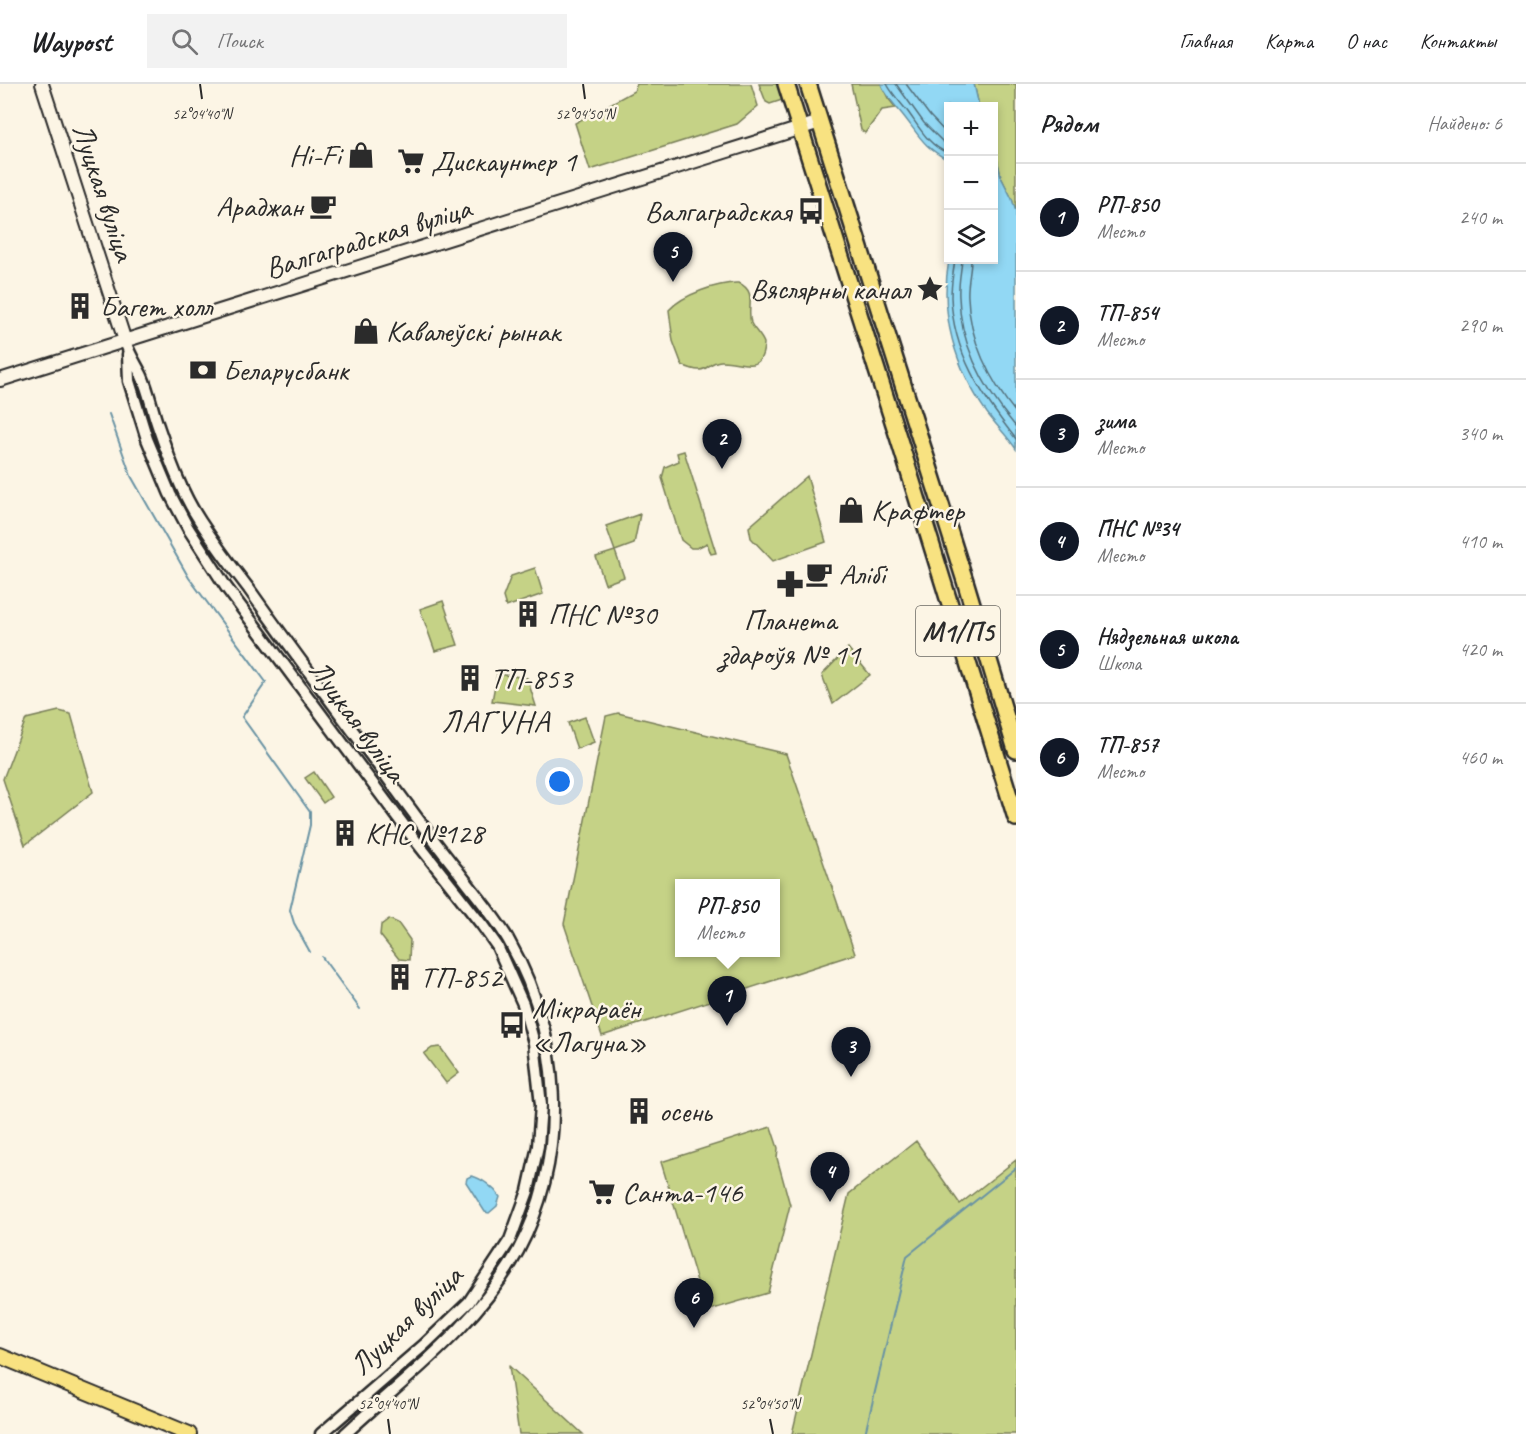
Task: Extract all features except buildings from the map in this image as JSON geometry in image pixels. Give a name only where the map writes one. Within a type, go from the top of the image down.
[{"type":"highway","name":"М1/П5","points":[[786,84],[1016,818]]},
{"type":"highway","name":"М1/П5","points":[[808,84],[1016,750]]},
{"type":"highway","points":[[900,443],[919,437]]},
{"type":"highway","points":[[916,493],[935,487]]},
{"type":"main road","name":"Луцкая вуліца","points":[[42,84],[127,346]]},
{"type":"main road","name":"Валгаградская вуліца","points":[[0,380],[127,346],[820,122]]},
{"type":"main road","points":[[0,1356],[189,1433]]},
{"type":"street","name":"Луцкая вуліца","points":[[127,346],[142,377],[158,428],[182,489],[199,520],[269,618],[491,913],[509,941],[531,991],[541,1022],[550,1064],[554,1120],[546,1177],[533,1218],[516,1254],[465,1324],[345,1434]]},
{"type":"street","name":"Луцкая вуліца","points":[[127,346],[129,381],[147,439],[170,494],[194,538],[226,587],[497,946],[523,1004],[534,1043],[541,1119],[532,1174],[522,1210],[510,1240],[469,1302],[424,1346],[321,1434]]},
{"type":"street","points":[[257,627],[269,618]]},
{"type":"street","points":[[445,880],[458,871]]},
{"type":"green space","points":[[637,84],[751,84],[758,106],[737,124],[590,170],[575,123],[634,91]]},
{"type":"green space","points":[[759,84],[777,84],[782,100],[770,104],[766,102]]},
{"type":"green space","points":[[851,84],[881,84],[896,108],[882,110],[865,133],[861,130]]},
{"type":"green space","points":[[974,84],[1016,84],[1016,212],[1001,177],[998,163],[998,102],[978,102]]},
{"type":"green space","points":[[739,283],[748,291],[751,323],[764,343],[760,360],[749,364],[721,361],[702,370],[682,365],[673,341],[669,310],[683,299],[701,290]]},
{"type":"green space","points":[[684,451],[716,553],[711,554],[707,543],[691,548],[681,540],[662,478],[665,467],[679,461],[677,453]]},
{"type":"green space","points":[[807,476],[826,542],[773,561],[751,538],[749,527]]},
{"type":"green space","points":[[640,514],[634,544],[615,551],[606,526]]},
{"type":"green space","points":[[615,551],[624,577],[605,584],[596,557]]},
{"type":"green space","points":[[535,568],[543,594],[506,607],[503,597],[511,576]]},
{"type":"green space","points":[[443,601],[458,645],[435,651],[420,609]]},
{"type":"green space","points":[[848,648],[870,675],[833,704],[822,675]]},
{"type":"green space","points":[[497,674],[527,678],[536,706],[492,701]]},
{"type":"green space","points":[[59,711],[71,714],[93,792],[25,845],[3,779],[26,719]]},
{"type":"green space","points":[[618,713],[786,754],[855,954],[602,1036],[564,924],[606,716]]},
{"type":"green space","points":[[585,717],[594,742],[577,749],[568,723]]},
{"type":"green space","points":[[314,772],[331,797],[323,803],[305,778]]},
{"type":"green space","points":[[389,919],[398,923],[410,940],[409,960],[399,959],[380,935],[381,925]]},
{"type":"green space","points":[[440,1047],[459,1073],[446,1083],[424,1054],[432,1048]]},
{"type":"green space","points":[[771,1127],[778,1148],[777,1158],[790,1205],[768,1293],[706,1311],[661,1162]]},
{"type":"green space","points":[[916,1141],[960,1204],[1016,1160],[1016,1434],[792,1434],[849,1194]]},
{"type":"green space","points":[[509,1366],[583,1434],[519,1434]]},
{"type":"water","points":[[881,84],[974,84],[978,102],[944,102],[944,157],[922,140]]},
{"type":"water","points":[[998,163],[1001,177],[1016,212],[1016,449],[987,413],[958,359],[948,320],[946,280],[948,264],[998,264]]},
{"type":"water","points":[[471,1176],[487,1184],[500,1197],[497,1206],[489,1213],[485,1212],[466,1182]]},
{"type":"waterway","points":[[109,414],[131,476],[189,578],[266,682],[242,717],[310,812],[310,825],[290,910],[294,923],[310,952]]},
{"type":"waterway","points":[[322,957],[360,1009]]},
{"type":"waterway","points":[[865,1434],[907,1256],[1016,1168]]},
{"type":"place","name":"Hi-Fi","points":[[361,155]]},
{"type":"place","name":"Дискаунтер 1","points":[[411,161]]},
{"type":"place","name":"Араджан","points":[[323,206]]},
{"type":"place","name":"Валгаградская","points":[[811,211]]},
{"type":"place","name":"Нядзельная школа","points":[[673,282]]},
{"type":"place","name":"Вяслярны канал","points":[[930,289]]},
{"type":"place","name":"Багет холл","points":[[80,306]]},
{"type":"place","name":"Кавалеўскі рынак","points":[[366,331]]},
{"type":"place","name":"Беларусбанк","points":[[203,370]]},
{"type":"place","name":"ТП-854","points":[[722,469]]},
{"type":"place","name":"Крафтер","points":[[851,510]]},
{"type":"place","name":"Алібі","points":[[819,574]]},
{"type":"place","name":"Планета здароўя № 11","points":[[790,584]]},
{"type":"place","name":"ПНС №30","points":[[528,614]]},
{"type":"place","name":"ТП-853","points":[[470,678]]},
{"type":"place","name":"КНС №128","points":[[345,833]]},
{"type":"place","name":"ТП-852","points":[[400,977]]},
{"type":"place","name":"Мікрараён «Лагуна»","points":[[512,1025]]},
{"type":"place","name":"РП-850","points":[[727,1026]]},
{"type":"place","name":"зима","points":[[851,1077]]},
{"type":"place","name":"осень","points":[[639,1111]]},
{"type":"place","name":"Санта-146","points":[[602,1192]]},
{"type":"place","name":"ПНС №34","points":[[830,1202]]},
{"type":"place","name":"ТП-857","points":[[694,1328]]},
{"type":"district","name":"ЛАГУНА","points":[[496,721]]}]
